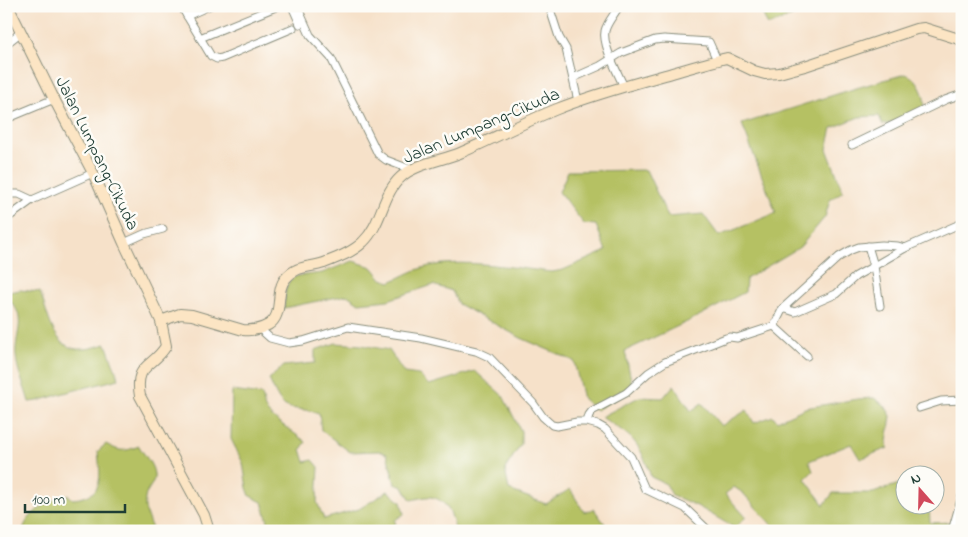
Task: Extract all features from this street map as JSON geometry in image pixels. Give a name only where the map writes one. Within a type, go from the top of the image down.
[{"type":"street","name":"Jalan Lumpang–Cikuda","points":[[8,6],[20,33],[93,173],[161,321],[166,346],[163,352],[140,374],[138,386],[140,396],[204,515],[209,531]]},
{"type":"street","points":[[181,6],[211,56],[217,59],[293,28]]},
{"type":"street","points":[[187,16],[209,6]]},
{"type":"street","points":[[200,38],[278,6]]},
{"type":"street","points":[[292,6],[300,25],[307,30]]},
{"type":"street","points":[[297,6],[307,30],[325,53],[332,58],[378,154],[386,160],[412,170]]},
{"type":"street","points":[[549,6],[558,37],[566,49],[578,101]]},
{"type":"street","points":[[619,6],[605,30],[605,38],[624,87]]},
{"type":"street","name":"Jalan Lumpang–Cikuda","points":[[260,329],[274,321],[278,311],[284,279],[303,266],[322,264],[352,250],[364,242],[378,220],[392,186],[402,175],[459,153],[555,110],[624,87],[727,58],[754,71],[765,74],[778,73],[805,66],[916,28],[924,28],[962,40]]},
{"type":"street","points":[[6,44],[20,33]]},
{"type":"street","points":[[572,78],[636,46],[664,39],[709,42],[717,60]]},
{"type":"street","points":[[852,145],[962,94]]},
{"type":"street","points":[[6,118],[54,99]]},
{"type":"street","points":[[6,219],[32,200],[93,173]]},
{"type":"street","points":[[6,194],[19,194],[32,200]]},
{"type":"street","points":[[783,308],[795,312],[820,302],[836,294],[856,276],[905,248],[962,223]]},
{"type":"street","points":[[124,243],[144,234],[163,230]]},
{"type":"street","points":[[587,422],[592,411],[626,393],[648,373],[665,362],[726,338],[737,338],[774,326],[783,308],[839,257],[851,250],[882,245],[905,248]]},
{"type":"street","points":[[868,246],[874,266],[880,306]]},
{"type":"street","points":[[161,321],[180,314],[192,315],[242,330],[260,329],[270,338],[289,343],[303,341],[348,327],[421,338],[476,351],[490,357],[552,425],[587,422],[598,425],[605,430],[632,457],[645,489],[685,508],[709,531]]},
{"type":"street","points":[[774,326],[807,356]]},
{"type":"street","points":[[919,408],[941,401],[962,400]]},
{"type":"street","points":[[952,531],[962,496]]},
{"type":"green space","points":[[763,6],[801,6],[801,8],[796,14],[770,25],[767,24],[762,12]]},
{"type":"green space","points":[[905,74],[918,83],[923,94],[924,110],[902,120],[883,125],[879,116],[859,117],[832,128],[827,149],[843,191],[830,200],[825,217],[800,247],[746,279],[745,292],[625,351],[633,389],[596,410],[583,399],[574,361],[521,338],[458,304],[452,291],[433,285],[388,300],[359,303],[347,295],[284,308],[286,288],[290,280],[297,276],[322,273],[353,261],[372,267],[382,279],[390,282],[422,268],[452,263],[486,264],[552,272],[563,270],[606,251],[596,225],[584,224],[559,192],[568,171],[646,170],[668,217],[703,214],[719,236],[776,213],[742,124]]},
{"type":"green space","points":[[6,288],[9,292],[20,290],[40,292],[53,330],[65,344],[73,348],[83,349],[106,344],[119,379],[29,402],[19,373],[16,356],[19,316],[12,303],[6,305]]},
{"type":"green space","points":[[336,343],[389,350],[404,373],[419,375],[429,385],[475,371],[503,396],[521,431],[521,444],[505,469],[509,490],[546,504],[570,489],[584,512],[594,509],[610,531],[455,531],[453,520],[446,505],[437,499],[429,497],[411,500],[403,487],[395,484],[387,454],[379,451],[350,452],[321,430],[319,413],[287,407],[279,399],[269,379],[284,366],[315,363],[315,350]]},
{"type":"green space","points":[[674,385],[691,411],[702,403],[721,426],[747,410],[754,423],[773,416],[777,421],[805,408],[874,398],[885,406],[891,416],[887,442],[888,448],[860,459],[851,444],[809,461],[813,471],[805,479],[824,505],[833,493],[873,493],[896,485],[896,514],[930,514],[930,523],[956,522],[962,507],[962,531],[777,531],[743,493],[734,487],[725,494],[746,517],[735,528],[697,506],[672,495],[666,484],[651,477],[643,455],[634,441],[601,417],[639,397],[663,398]]},
{"type":"green space","points":[[232,391],[262,395],[265,409],[272,417],[306,442],[301,449],[305,462],[313,460],[319,467],[317,502],[324,519],[359,509],[388,491],[401,502],[404,514],[395,520],[396,531],[271,531],[262,502],[250,496],[243,463],[231,439]]},
{"type":"green space","points":[[106,444],[115,449],[122,450],[139,446],[150,463],[154,477],[145,497],[145,502],[146,512],[153,531],[23,531],[34,513],[48,503],[68,495],[73,499],[84,497],[96,489],[100,476],[98,451]]}]
